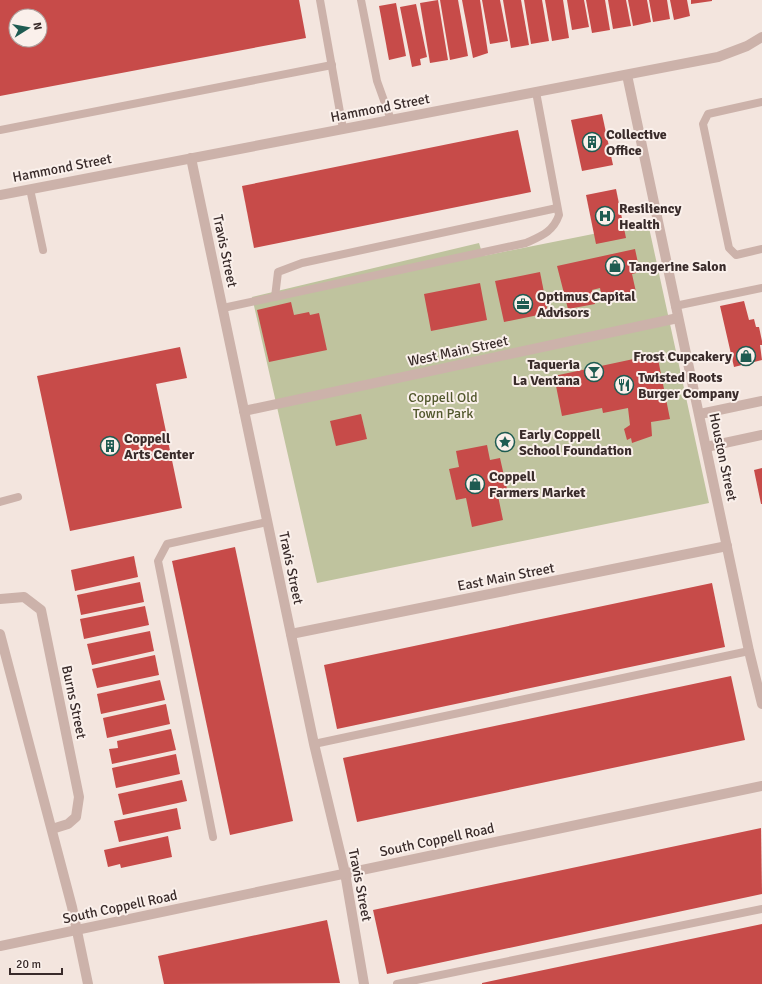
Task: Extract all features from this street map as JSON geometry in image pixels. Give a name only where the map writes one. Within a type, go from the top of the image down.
[{"type":"street","name":"Hammond Street","points":[[0,195],[718,57],[747,46],[762,37]]},
{"type":"street","name":"Houston Street","points":[[627,75],[749,651],[762,704]]},
{"type":"street","name":"Travis Street","points":[[191,158],[314,744],[345,873],[364,984]]},
{"type":"street","name":"West Main Street","points":[[244,411],[678,318]]},
{"type":"street","points":[[700,414],[762,401]]},
{"type":"street","points":[[706,447],[762,435]]},
{"type":"street","name":"East Main Street","points":[[291,634],[727,546]]},
{"type":"street","name":"Burns Street","points":[[0,599],[24,597],[41,610],[79,797],[76,817],[68,824],[52,830]]},
{"type":"street","points":[[0,634],[78,930],[88,984]]},
{"type":"street","name":"South Coppell Road","points":[[0,946],[762,786]]},
{"type":"lane","points":[[320,0],[343,129]]},
{"type":"lane","points":[[361,0],[377,81],[391,120]]},
{"type":"lane","points":[[0,130],[332,65]]},
{"type":"lane","points":[[222,308],[526,243],[548,233],[555,225],[559,215],[536,92]]},
{"type":"lane","points":[[762,102],[708,114],[703,124],[729,248],[736,254],[762,248]]},
{"type":"lane","points":[[30,189],[43,250]]},
{"type":"lane","points":[[275,297],[278,272],[302,263],[557,208]]},
{"type":"lane","points":[[675,306],[762,288]]},
{"type":"lane","points":[[0,502],[18,497]]},
{"type":"lane","points":[[214,837],[158,561],[166,544],[267,522]]},
{"type":"lane","points":[[314,744],[749,651]]},
{"type":"lane","points":[[397,984],[762,908]]},
{"type":"green space","name":"Coppell Old Town Park","points":[[648,223],[709,503],[317,583],[252,297],[479,243],[483,256]]},
{"type":"building","points":[[0,0],[299,0],[306,38],[0,96]]},
{"type":"building","points":[[438,0],[448,60],[430,63],[420,3]]},
{"type":"building","points":[[440,0],[458,0],[468,56],[450,60]]},
{"type":"building","points":[[462,0],[480,0],[488,53],[473,58]]},
{"type":"building","points":[[482,0],[500,0],[508,41],[490,44]]},
{"type":"building","points":[[503,0],[521,0],[529,45],[511,48]]},
{"type":"building","points":[[524,0],[542,0],[549,41],[531,44]]},
{"type":"building","points":[[545,0],[563,0],[569,38],[552,41]]},
{"type":"building","points":[[567,0],[584,0],[589,27],[572,30]]},
{"type":"building","points":[[586,0],[605,0],[610,30],[592,33]]},
{"type":"building","points":[[608,0],[626,0],[631,26],[613,29]]},
{"type":"building","points":[[628,0],[647,0],[651,22],[633,26]]},
{"type":"building","points":[[649,0],[667,0],[670,19],[653,22]]},
{"type":"building","points":[[670,0],[687,0],[690,16],[674,20]]},
{"type":"building","points":[[691,0],[712,0],[712,1],[691,4]]},
{"type":"building","points":[[396,3],[406,56],[389,60],[379,6]]},
{"type":"building","points":[[416,4],[427,57],[420,59],[421,65],[412,67],[400,7]]},
{"type":"building","name":"Collective Office","points":[[602,114],[613,165],[582,171],[571,120]]},
{"type":"building","points":[[518,130],[531,192],[254,248],[242,186]]},
{"type":"building","points":[[616,189],[626,238],[596,244],[586,195]]},
{"type":"building","points":[[635,249],[640,272],[632,274],[636,292],[602,299],[600,288],[592,290],[595,304],[568,309],[557,266]]},
{"type":"building","points":[[540,272],[548,313],[504,322],[495,281]]},
{"type":"building","points":[[480,283],[487,320],[431,331],[424,294]]},
{"type":"building","points":[[744,301],[749,320],[754,319],[756,327],[759,327],[762,341],[762,345],[760,345],[762,360],[734,367],[720,306]]},
{"type":"building","points":[[291,302],[294,315],[309,312],[310,315],[319,313],[327,350],[269,362],[257,310]]},
{"type":"building","name":"Coppell Arts Center","points":[[180,347],[187,378],[156,384],[182,508],[70,531],[37,376]]},
{"type":"building","points":[[657,354],[670,419],[651,422],[652,436],[632,443],[631,438],[627,440],[624,429],[630,425],[628,408],[603,413],[602,408],[562,416],[554,376]]},
{"type":"building","points":[[361,414],[367,439],[336,446],[330,421]]},
{"type":"building","points":[[487,445],[490,460],[500,458],[507,489],[497,491],[503,520],[472,527],[466,498],[456,500],[449,469],[459,467],[456,451]]},
{"type":"building","points":[[762,468],[762,504],[761,504],[754,470]]},
{"type":"building","points":[[235,547],[293,821],[230,835],[172,561]]},
{"type":"building","points":[[134,556],[138,577],[75,591],[71,570]]},
{"type":"building","points":[[140,582],[144,602],[81,615],[77,595]]},
{"type":"building","points":[[712,583],[725,647],[337,729],[324,665]]},
{"type":"building","points":[[145,606],[149,625],[84,639],[80,619]]},
{"type":"building","points":[[150,631],[154,651],[92,665],[87,644]]},
{"type":"building","points":[[155,655],[159,675],[97,688],[92,669]]},
{"type":"building","points":[[731,676],[745,740],[357,822],[343,758]]},
{"type":"building","points":[[160,680],[165,700],[101,714],[97,694]]},
{"type":"building","points":[[166,704],[170,724],[107,738],[103,718]]},
{"type":"building","points":[[171,729],[176,750],[112,764],[109,749],[118,748],[117,741]]},
{"type":"building","points":[[176,754],[180,774],[116,788],[112,768]]},
{"type":"building","points":[[182,780],[187,801],[123,815],[118,794]]},
{"type":"building","points":[[177,808],[181,829],[119,842],[114,821]]},
{"type":"building","points":[[761,828],[762,894],[387,974],[373,910]]},
{"type":"building","points":[[168,836],[172,857],[121,868],[120,864],[108,867],[104,850]]},
{"type":"building","points":[[327,920],[340,983],[164,984],[158,956]]},
{"type":"building","points":[[762,924],[762,984],[482,984],[482,983]]},
{"type":"place","name":"Collective Office","points":[[592,142]]},
{"type":"place","name":"Resiliency Health","points":[[605,216]]},
{"type":"place","name":"Tangerine Salon","points":[[615,266]]},
{"type":"place","name":"Optimus Capital Advisors","points":[[523,304]]},
{"type":"place","name":"Frost Cupcakery","points":[[746,356]]},
{"type":"place","name":"Taqueria La Ventana","points":[[594,372]]},
{"type":"place","name":"Twisted Roots Burger Company","points":[[624,385]]},
{"type":"place","name":"Early Coppell School Foundation","points":[[505,442]]},
{"type":"place","name":"Coppell Arts Center","points":[[110,446]]},
{"type":"place","name":"Coppell Farmers Market","points":[[475,484]]}]
